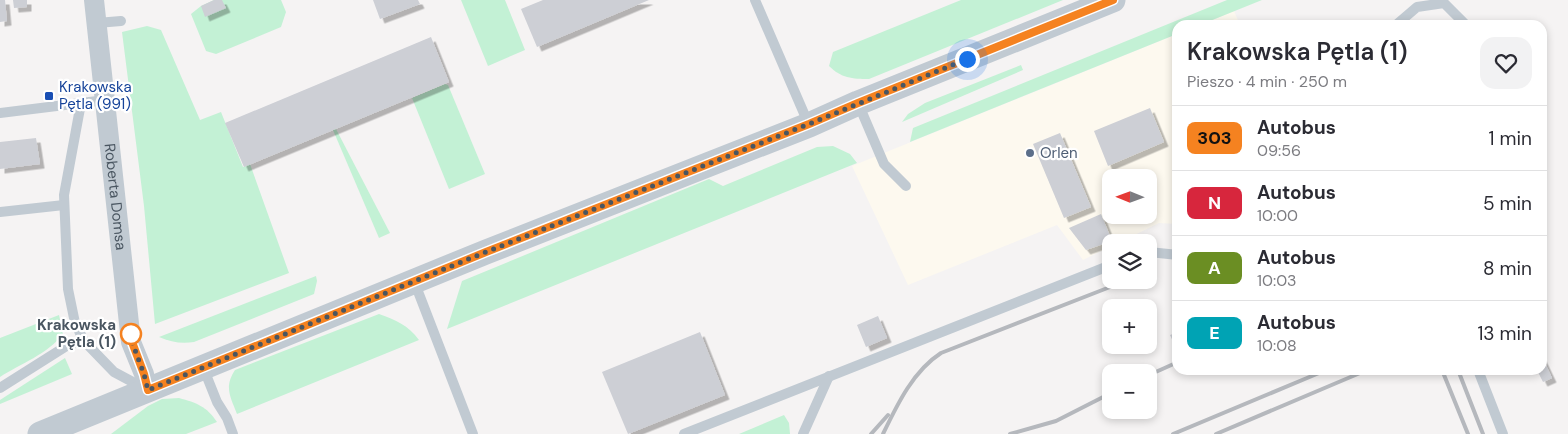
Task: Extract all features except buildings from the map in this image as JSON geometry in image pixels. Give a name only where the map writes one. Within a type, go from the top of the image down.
[{"type":"street","name":"Roberta Domsa","points":[[94,0],[132,342],[148,390]]},
{"type":"street","points":[[40,434],[414,281],[809,124],[1113,0]]},
{"type":"lane","points":[[755,0],[809,124]]},
{"type":"lane","points":[[1402,20],[1417,7],[1444,4],[1461,20]]},
{"type":"lane","points":[[97,23],[121,21]]},
{"type":"lane","points":[[0,113],[106,100]]},
{"type":"lane","points":[[858,103],[884,164],[906,186]]},
{"type":"lane","points":[[81,104],[64,195],[68,289],[75,323],[84,341],[114,372],[148,390]]},
{"type":"lane","points":[[0,212],[64,205]]},
{"type":"lane","points":[[1157,253],[1172,254]]},
{"type":"lane","points":[[684,434],[1102,269]]},
{"type":"lane","points":[[414,281],[473,434]]},
{"type":"lane","points":[[0,388],[68,345],[84,341]]},
{"type":"lane","points":[[203,367],[217,402],[233,434]]},
{"type":"lane","points":[[1480,375],[1503,434]]},
{"type":"lane","points":[[803,434],[829,376]]},
{"type":"shaded area","points":[[1234,11],[1238,20],[1212,20]]},
{"type":"shaded area","name":"Orlen","points":[[1172,36],[1172,224],[1158,223],[1158,169],[1102,169],[1102,224],[1157,224],[1136,234],[1102,234],[1102,250],[1083,260],[1057,225],[908,285],[852,166]]},
{"type":"green space","points":[[214,0],[281,0],[286,12],[281,27],[216,54],[206,51],[191,14],[201,6]]},
{"type":"green space","points":[[461,0],[505,0],[525,50],[488,66]]},
{"type":"green space","points":[[961,0],[1063,0],[869,79],[847,77],[829,66],[833,52]]},
{"type":"green space","points":[[1227,0],[1262,0],[1212,20],[1178,20]]},
{"type":"green space","points":[[1172,22],[1172,36],[910,142],[913,128]]},
{"type":"green space","points":[[147,26],[161,30],[200,120],[221,112],[243,167],[250,164],[289,273],[155,324],[144,206],[122,32]]},
{"type":"green space","points":[[1021,65],[1023,70],[902,122],[908,114],[925,103]]},
{"type":"green space","points":[[445,84],[448,85],[485,174],[449,189],[412,98]]},
{"type":"green space","points":[[336,129],[390,233],[379,238],[333,130]]},
{"type":"green space","points":[[833,146],[850,154],[857,163],[447,329],[462,281],[709,179],[723,186],[817,147]]},
{"type":"green space","points":[[316,276],[317,281],[314,294],[194,342],[176,342],[159,337]]},
{"type":"green space","points":[[379,314],[401,324],[419,340],[237,414],[229,392],[230,382],[235,370]]},
{"type":"green space","points":[[59,315],[63,334],[57,341],[42,353],[0,377],[0,338]]},
{"type":"green space","points":[[65,358],[72,374],[0,404],[0,400]]},
{"type":"green space","points":[[179,398],[201,406],[217,422],[186,434],[111,434],[148,406],[162,399]]},
{"type":"green space","points":[[784,415],[789,423],[790,434],[739,434]]},
{"type":"railway","points":[[883,434],[900,400],[914,379],[931,360],[941,353],[1105,289]]},
{"type":"railway","points":[[1157,371],[1172,365]]},
{"type":"railway","points":[[1173,434],[1314,375]]},
{"type":"railway","points":[[1216,434],[1355,375]]},
{"type":"railway","points":[[1444,375],[1468,434]]},
{"type":"railway","points":[[1460,375],[1483,434]]},
{"type":"railway","points":[[1010,434],[1056,421],[1102,398]]},
{"type":"railway","points":[[871,434],[888,415]]},
{"type":"bus line","name":"303","points":[[131,334],[148,390],[1113,0]]},
{"type":"place","name":"Krakowska Pętla (991)","points":[[49,96]]},
{"type":"place","name":"Orlen","points":[[1030,153]]},
{"type":"place","name":"Krakowska Pętla (1)","points":[[131,334]]},
{"type":"route","points":[[131,334],[148,390],[967,59]]}]
